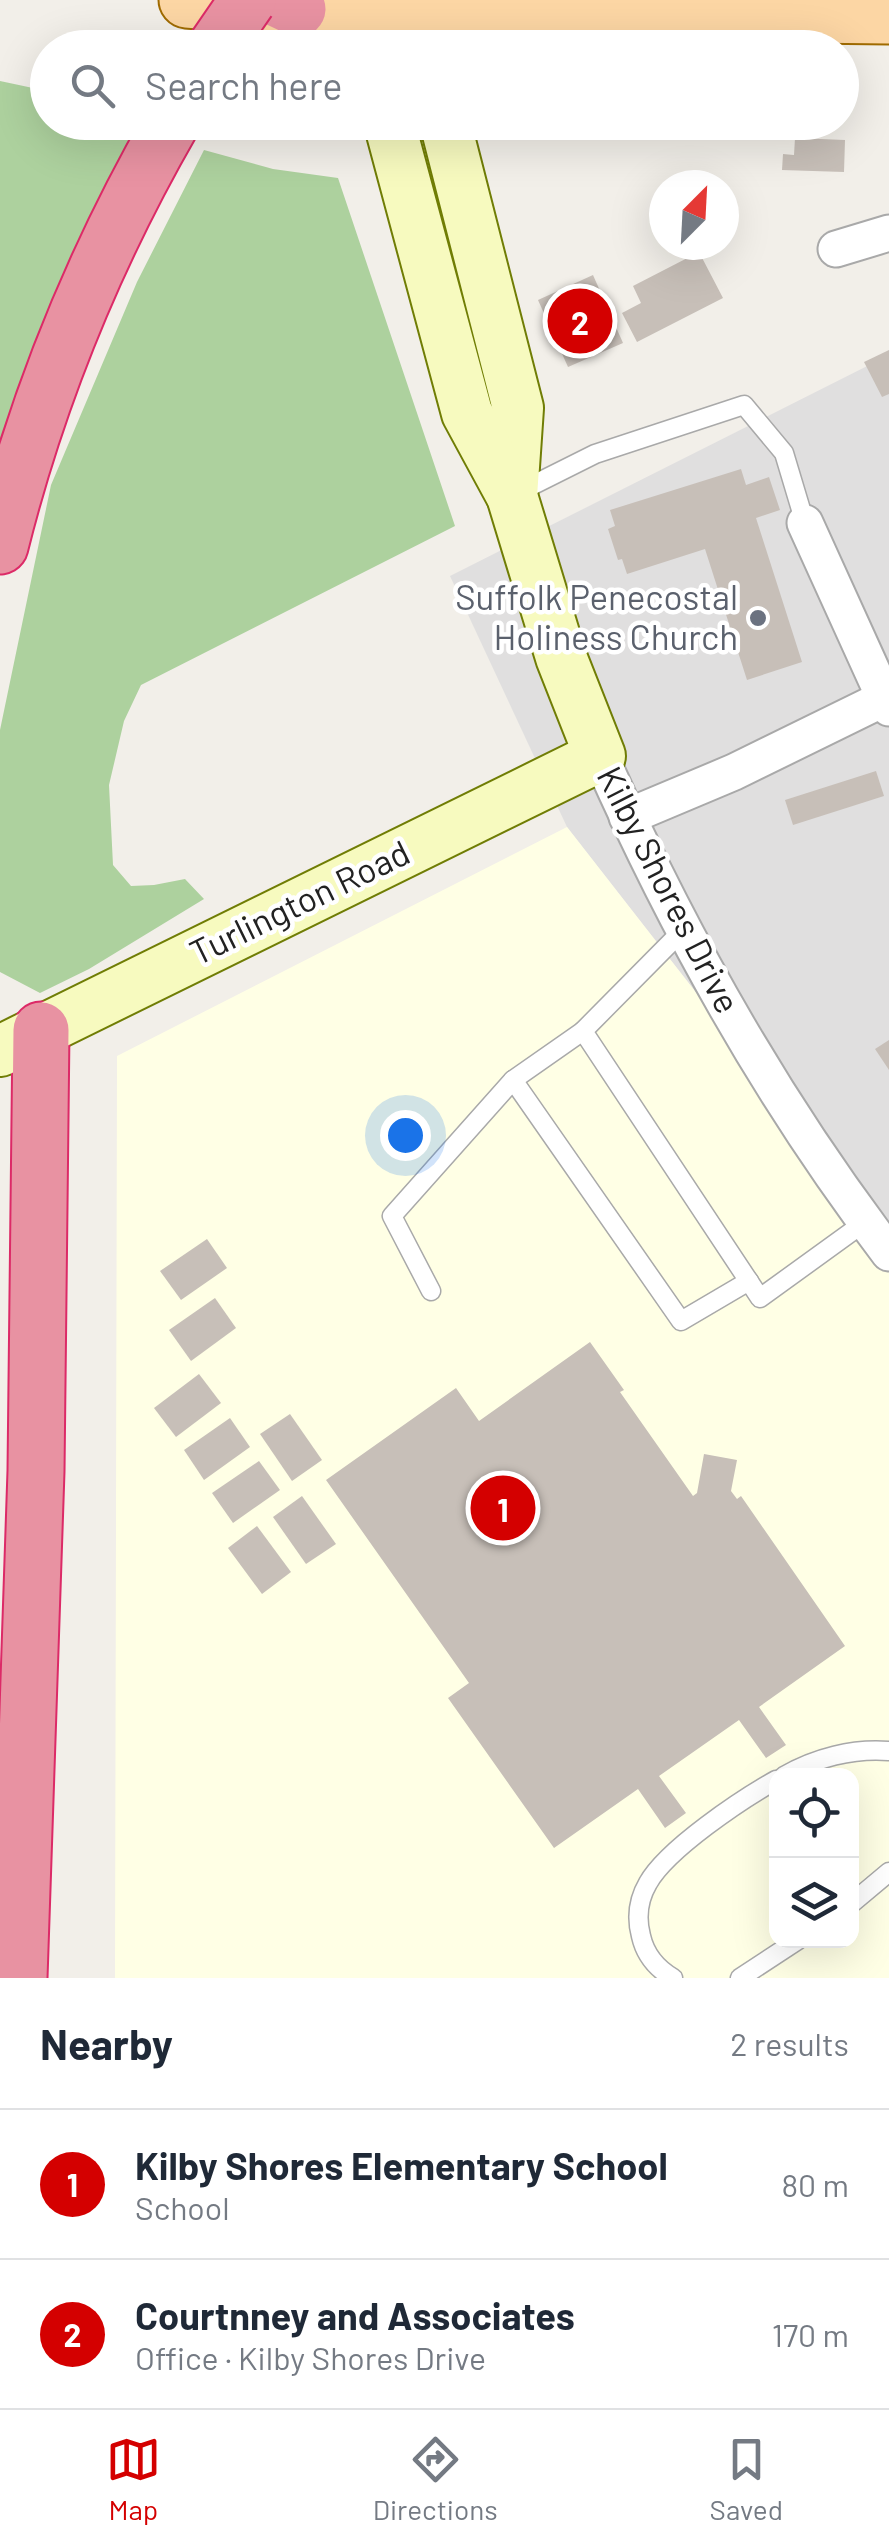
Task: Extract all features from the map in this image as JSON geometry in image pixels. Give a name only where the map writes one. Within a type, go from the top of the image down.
[{"type":"highway","points":[[239,30],[275,3]]},
{"type":"highway","points":[[0,546],[48,388],[108,244],[162,140]]},
{"type":"highway","points":[[19,1978],[36,1470],[20,1041]]},
{"type":"main road","points":[[187,0],[275,3],[359,28],[888,12]]},
{"type":"street","name":"Kilby Shores Drive","points":[[393,140],[467,413],[512,496],[562,657],[627,817],[709,980],[798,1125],[877,1213],[889,1253]]},
{"type":"street","name":"Kilby Shores Drive","points":[[450,140],[518,408],[512,496]]},
{"type":"street","points":[[836,249],[889,232]]},
{"type":"street","points":[[627,817],[886,703],[805,523]]},
{"type":"street","name":"Turlington Road","points":[[20,1041],[600,756]]},
{"type":"lane","points":[[512,496],[595,454],[744,404],[784,453],[805,523]]},
{"type":"lane","points":[[432,1291],[392,1216],[513,1080],[583,1031],[683,930]]},
{"type":"lane","points":[[583,1031],[760,1298],[877,1213]]},
{"type":"lane","points":[[513,1080],[681,1321],[749,1281]]},
{"type":"lane","points":[[799,1768],[842,1754],[889,1750]]},
{"type":"lane","points":[[673,1978],[660,1971],[644,1948],[637,1922],[640,1899],[650,1878],[695,1835],[769,1785]]},
{"type":"lane","points":[[859,1897],[889,1872]]},
{"type":"lane","points":[[740,1978],[786,1948]]},
{"type":"shaded area","points":[[889,355],[889,1240],[567,827],[450,576]]},
{"type":"shaded area","points":[[567,827],[889,1240],[889,1978],[115,1978],[117,1056]]},
{"type":"green space","points":[[0,81],[30,87],[30,140],[131,140],[50,326],[0,469]]},
{"type":"green space","points":[[204,150],[273,169],[338,178],[455,526],[141,685],[124,721],[109,785],[113,865],[131,886],[185,879],[204,899],[89,969],[40,993],[0,972],[0,730],[51,485],[137,282]]},
{"type":"building","points":[[795,140],[845,140],[844,172],[782,170],[783,154],[794,155]]},
{"type":"building","points":[[683,260],[703,260],[723,298],[637,342],[622,313],[641,303],[633,286]]},
{"type":"building","points":[[593,275],[623,343],[568,367],[538,300]]},
{"type":"building","points":[[889,350],[889,394],[882,397],[864,362]]},
{"type":"building","name":"Suffolk Penecostal Holiness Church","points":[[741,469],[746,485],[769,477],[780,510],[756,518],[802,662],[747,680],[705,549],[627,574],[608,529],[615,526],[610,510]]},
{"type":"building","points":[[876,771],[884,796],[793,825],[785,800]]},
{"type":"building","points":[[889,1040],[889,1070],[875,1049]]},
{"type":"building","points":[[207,1239],[227,1268],[181,1300],[160,1271]]},
{"type":"building","points":[[215,1298],[236,1328],[191,1361],[169,1330]]},
{"type":"building","points":[[590,1342],[693,1496],[697,1493],[704,1454],[737,1460],[731,1491],[737,1499],[741,1496],[845,1646],[759,1707],[786,1745],[766,1758],[739,1720],[659,1776],[686,1813],[665,1828],[638,1789],[554,1848],[448,1698],[469,1683],[326,1480],[456,1388],[479,1421]]},
{"type":"building","points":[[199,1374],[221,1403],[176,1437],[154,1408]]},
{"type":"building","points":[[290,1414],[322,1460],[292,1481],[260,1434]]},
{"type":"building","points":[[230,1418],[250,1447],[204,1480],[184,1450]]},
{"type":"building","points":[[259,1461],[280,1490],[233,1523],[212,1493]]},
{"type":"building","points":[[302,1496],[336,1544],[306,1564],[273,1517]]},
{"type":"building","points":[[257,1526],[291,1572],[262,1594],[228,1548]]},
{"type":"place","name":"Courtnney and Associates","points":[[580,321]]},
{"type":"place","name":"Suffolk Penecostal Holiness Church","points":[[758,618]]},
{"type":"place","name":"Kilby Shores Elementary School","points":[[503,1508]]}]
